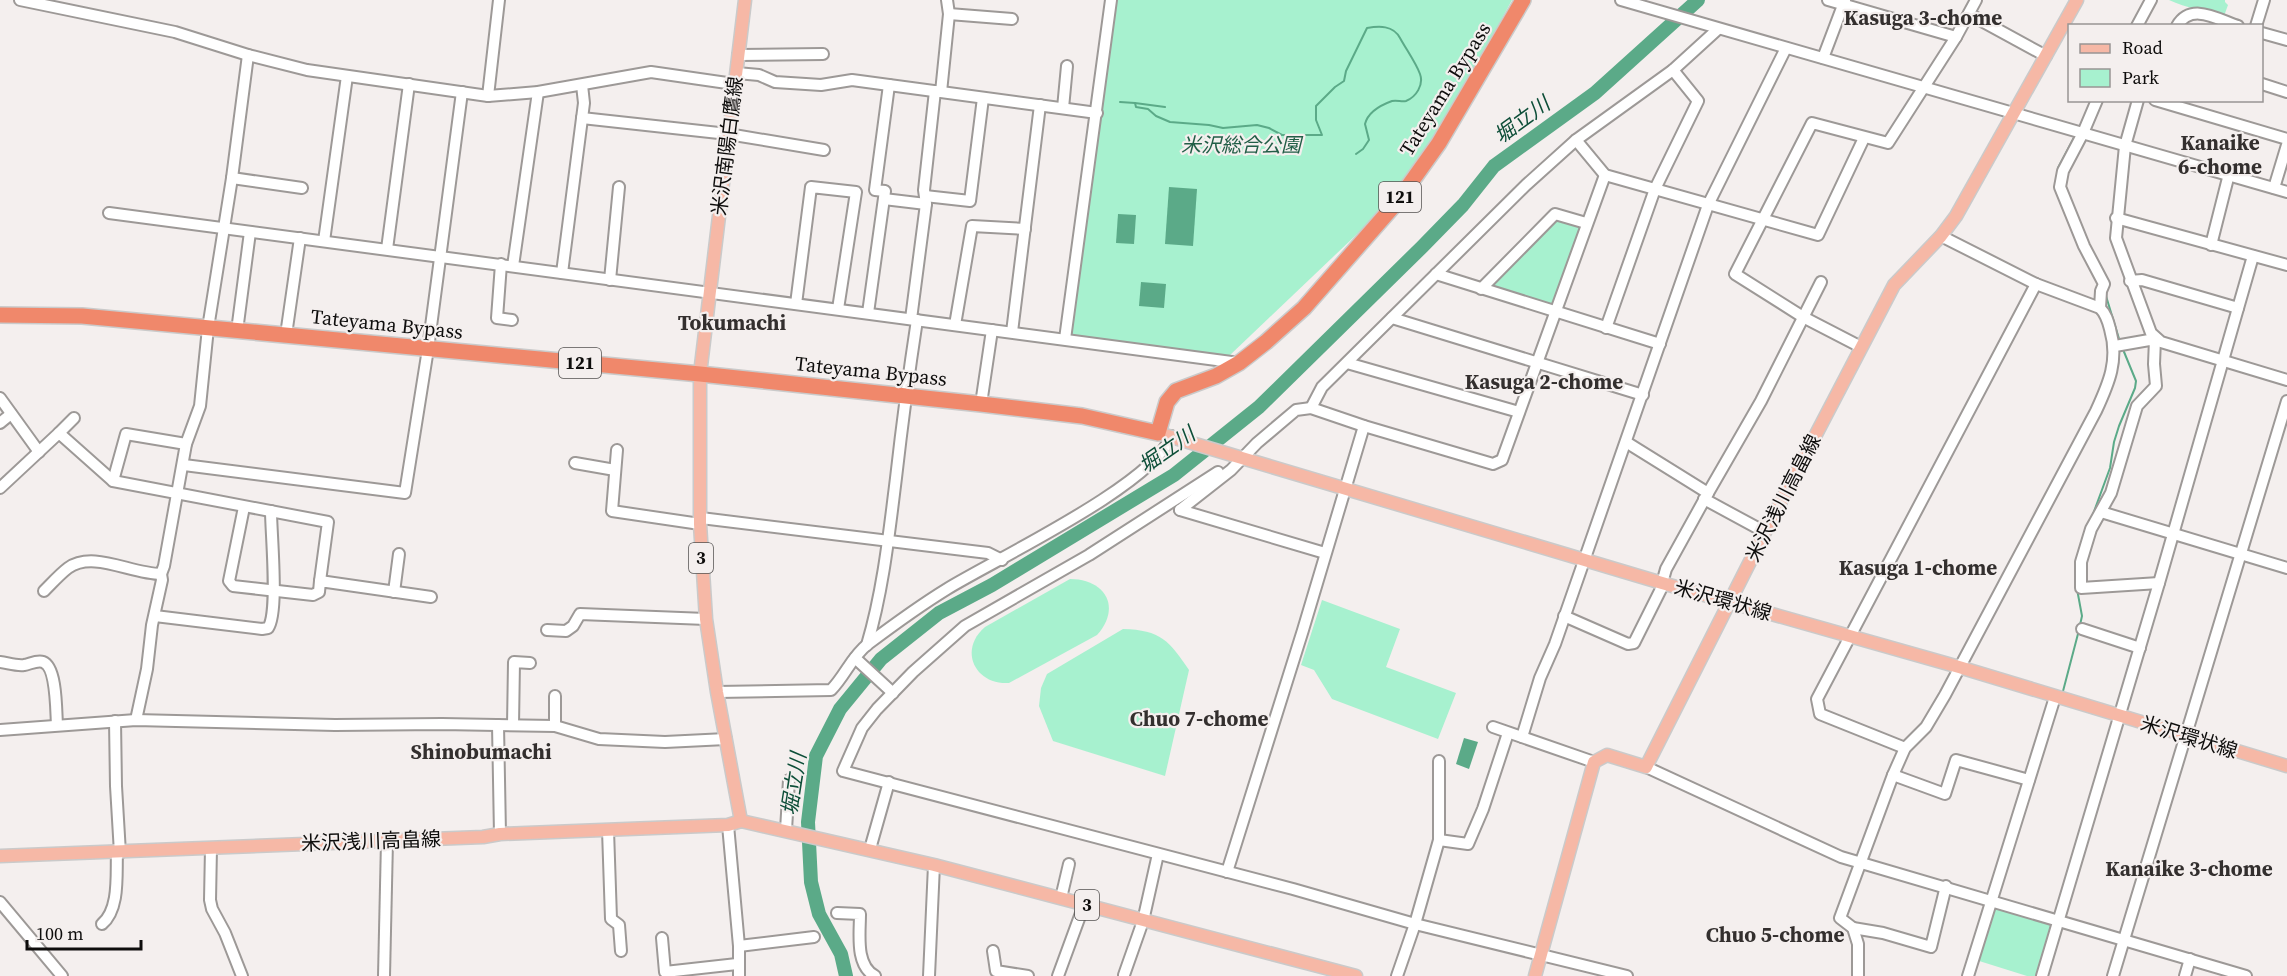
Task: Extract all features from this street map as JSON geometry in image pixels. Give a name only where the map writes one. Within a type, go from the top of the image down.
[{"type":"highway","name":"Tateyama Bypass","points":[[0,315],[82,316],[700,374],[1082,416],[1164,435],[1167,402],[1176,392],[1216,376],[1239,363],[1266,342],[1304,308],[1397,202],[1439,143],[1523,0]]},
{"type":"main road","name":"米沢南陽白鷹線","points":[[709,292],[745,0]]},
{"type":"main road","name":"米沢浅川高畠線","points":[[1646,767],[1729,601],[1894,285],[1941,236],[1956,216],[2077,0]]},
{"type":"main road","name":"3","points":[[709,292],[700,374],[700,521],[706,618],[741,821],[934,865],[1350,975]]},
{"type":"main road","name":"米沢環状線","points":[[1164,435],[1583,560],[1959,667],[2187,738],[2287,766]]},
{"type":"main road","points":[[1535,976],[1594,762],[1607,754],[1646,767]]},
{"type":"main road","name":"米沢浅川高畠線","points":[[0,856],[483,837],[500,834],[728,825],[741,821]]},
{"type":"street","points":[[20,0],[175,32],[248,55],[307,70],[488,96],[538,92],[651,72],[727,82],[759,75],[775,82],[821,86],[852,81],[1097,113]]},
{"type":"street","points":[[488,96],[500,0]]},
{"type":"street","points":[[867,645],[876,617],[888,543],[914,319],[924,190],[949,14],[947,0]]},
{"type":"street","points":[[1065,339],[1111,0]]},
{"type":"street","points":[[1621,0],[1654,6],[1786,48],[2287,192]]},
{"type":"street","points":[[1828,0],[1844,2],[1956,37]]},
{"type":"street","points":[[1861,347],[1803,317],[1735,274],[1812,123],[1888,143],[1956,37],[1976,0]]},
{"type":"street","points":[[2139,24],[2151,0]]},
{"type":"street","points":[[2257,24],[2264,0]]},
{"type":"street","points":[[1823,58],[1844,2]]},
{"type":"street","points":[[2178,24],[2183,16],[2194,11],[2232,24]]},
{"type":"street","points":[[949,14],[1012,19]]},
{"type":"street","points":[[1969,14],[2046,56]]},
{"type":"street","points":[[1311,408],[1322,387],[1526,185],[1576,141],[1673,70],[1718,28]]},
{"type":"street","points":[[2263,33],[2287,40]]},
{"type":"street","points":[[1522,737],[1540,678],[1643,395],[1708,205],[1786,48]]},
{"type":"street","points":[[738,55],[823,54]]},
{"type":"street","points":[[136,720],[186,444],[200,406],[208,328],[232,178],[248,55]]},
{"type":"street","points":[[1063,108],[1067,66]]},
{"type":"street","points":[[1606,328],[1655,189],[1698,101],[1673,70]]},
{"type":"street","points":[[324,241],[346,76]]},
{"type":"street","points":[[387,249],[409,84]]},
{"type":"street","points":[[2263,84],[2287,92]]},
{"type":"street","points":[[562,273],[584,103],[582,85]]},
{"type":"street","points":[[868,313],[885,191],[874,190],[889,85]]},
{"type":"street","points":[[184,465],[405,493],[428,349],[462,92]]},
{"type":"street","points":[[513,266],[538,92]]},
{"type":"street","points":[[884,199],[969,201],[983,98]]},
{"type":"street","points":[[2096,102],[2084,133],[2063,171],[2060,188],[2084,246],[2104,284],[2101,291],[2100,308]]},
{"type":"street","points":[[2137,102],[2125,146],[2116,218],[2116,238],[2130,281],[2155,339],[2156,386],[2137,406],[2111,493],[2091,529],[2081,562],[2081,588],[2159,583]]},
{"type":"street","points":[[2162,102],[2287,139]]},
{"type":"street","points":[[1012,332],[1040,105]]},
{"type":"street","points":[[582,118],[728,134],[824,150]]},
{"type":"street","points":[[1576,141],[1605,175],[1818,235],[1864,138]]},
{"type":"street","points":[[2274,188],[2287,145]]},
{"type":"street","points":[[2211,245],[2229,174]]},
{"type":"street","points":[[1325,553],[1180,510],[1231,470],[1236,456],[1296,410],[1311,408],[1493,464],[1502,460],[1605,175]]},
{"type":"street","points":[[232,178],[302,188]]},
{"type":"street","points":[[610,280],[620,187]]},
{"type":"street","points":[[796,304],[811,187],[856,192],[838,309]]},
{"type":"street","points":[[109,213],[1239,363]]},
{"type":"street","points":[[1481,289],[1555,214],[1586,223]]},
{"type":"street","points":[[2116,218],[2287,265]]},
{"type":"street","points":[[955,325],[972,226],[1025,230]]},
{"type":"street","points":[[237,331],[250,232]]},
{"type":"street","points":[[1941,236],[2036,284],[2100,308],[2105,313],[2115,346],[2113,366],[2096,411],[1945,695],[1926,727],[1905,748],[1859,863],[1840,918],[1853,928],[1883,933],[1931,947],[1946,886]]},
{"type":"street","points":[[286,335],[300,238]]},
{"type":"street","points":[[2042,976],[2174,534],[2253,256]]},
{"type":"street","points":[[501,264],[497,318],[512,320]]},
{"type":"street","points":[[1436,274],[1554,313],[1660,344]]},
{"type":"street","points":[[2130,281],[2142,280],[2238,308]]},
{"type":"street","points":[[1564,616],[1628,644],[1634,643],[1663,583],[1666,569],[1761,401],[1821,282]]},
{"type":"street","points":[[1905,748],[1820,714],[1817,699],[2036,284]]},
{"type":"street","points":[[1392,318],[1643,395]]},
{"type":"street","points":[[981,404],[992,330]]},
{"type":"street","points":[[2115,346],[2155,339],[2287,380]]},
{"type":"street","points":[[1347,363],[1519,412]]},
{"type":"street","points":[[0,399],[39,452]]},
{"type":"street","points":[[2113,976],[2287,402]]},
{"type":"street","points":[[0,423],[11,414]]},
{"type":"street","points":[[0,488],[74,418]]},
{"type":"street","points":[[1227,872],[1364,426]]},
{"type":"street","points":[[59,433],[113,481],[328,522],[319,592],[313,596],[233,586],[229,581],[244,507]]},
{"type":"street","points":[[113,481],[126,434],[186,444]]},
{"type":"street","points":[[717,692],[831,690],[843,678],[867,645],[946,590],[1002,560],[1132,480],[1167,447],[1164,435]]},
{"type":"street","points":[[1626,442],[1706,496],[1765,532]]},
{"type":"street","points":[[617,450],[612,511],[988,554],[1002,560]]},
{"type":"street","points":[[574,463],[615,470]]},
{"type":"street","points":[[1218,472],[1089,555],[965,626],[889,689],[862,728],[843,771],[1415,924],[1627,976]]},
{"type":"street","points":[[155,616],[268,628],[272,623],[273,592],[271,512]]},
{"type":"street","points":[[2101,512],[2287,568]]},
{"type":"street","points":[[394,592],[399,554]]},
{"type":"street","points":[[44,591],[68,567],[93,559],[130,571],[161,574]]},
{"type":"street","points":[[320,581],[431,597]]},
{"type":"street","points":[[548,630],[566,631],[573,626],[580,614],[706,618]]},
{"type":"street","points":[[2082,629],[2140,648]]},
{"type":"street","points":[[856,659],[889,689]]},
{"type":"street","points":[[0,662],[21,665],[38,662],[46,664],[50,669],[53,683],[57,725]]},
{"type":"street","points":[[513,725],[514,662],[530,663]]},
{"type":"street","points":[[555,696],[555,726]]},
{"type":"street","points":[[1968,976],[2055,697]]},
{"type":"street","points":[[0,730],[136,720],[555,726],[599,739],[665,742],[726,739]]},
{"type":"street","points":[[102,924],[108,919],[114,897],[119,853],[115,721]]},
{"type":"street","points":[[498,725],[500,834]]},
{"type":"street","points":[[1493,727],[1594,762]]},
{"type":"street","points":[[1439,840],[1468,844],[1483,809],[1508,733]]},
{"type":"street","points":[[1893,775],[1945,794],[1956,760],[2029,780]]},
{"type":"street","points":[[1397,976],[1415,924],[1439,840],[1438,761]]},
{"type":"street","points":[[1646,767],[1841,857],[1946,886],[2243,976]]},
{"type":"street","points":[[788,830],[789,780]]},
{"type":"street","points":[[870,849],[889,782]]},
{"type":"street","points":[[728,825],[739,946],[738,976]]},
{"type":"street","points":[[608,830],[611,919],[619,925],[621,951]]},
{"type":"street","points":[[384,976],[387,841]]},
{"type":"street","points":[[211,848],[210,900],[212,909],[242,976]]},
{"type":"street","points":[[1124,975],[1143,921],[1158,854]]},
{"type":"street","points":[[1061,898],[1069,864]]},
{"type":"street","points":[[929,976],[934,865]]},
{"type":"street","points":[[0,902],[54,974]]},
{"type":"street","points":[[1058,976],[1084,905]]},
{"type":"street","points":[[837,913],[860,914],[860,954],[869,973],[875,976]]},
{"type":"street","points":[[1853,928],[1858,944],[1858,976]]},
{"type":"street","points":[[739,946],[814,937]]},
{"type":"street","points":[[662,939],[665,972],[737,964]]},
{"type":"street","points":[[993,951],[996,971],[1028,976]]},
{"type":"street","points":[[2185,976],[2190,959]]},
{"type":"green space","name":"米沢総合公園","points":[[1114,0],[1512,0],[1459,98],[1396,197],[1229,356],[1070,336]]},
{"type":"green space","points":[[2169,0],[2225,0],[2228,5],[2224,16]]},
{"type":"green space","points":[[1555,216],[1577,223],[1582,230],[1552,305],[1490,287]]},
{"type":"green space","points":[[1070,579],[1092,584],[1101,589],[1106,596],[1109,605],[1108,614],[1097,635],[1009,683],[997,682],[979,672],[974,664],[973,646],[977,636],[985,627]]},
{"type":"green space","points":[[1322,600],[1400,629],[1386,667],[1456,693],[1438,739],[1332,699],[1314,670],[1301,665]]},
{"type":"green space","points":[[1123,629],[1147,632],[1163,639],[1189,670],[1165,776],[1053,741],[1039,706],[1041,688],[1047,674]]},
{"type":"green space","points":[[1993,905],[2055,925],[2038,976],[2027,976],[1976,960]]},
{"type":"shaded area","points":[[1169,187],[1197,189],[1193,246],[1165,244]]},
{"type":"shaded area","points":[[1118,214],[1136,215],[1134,244],[1116,243]]},
{"type":"shaded area","points":[[1141,282],[1166,284],[1164,308],[1139,306]]},
{"type":"shaded area","points":[[1464,738],[1478,742],[1469,769],[1456,764]]},
{"type":"waterway","name":"堀立川","points":[[846,976],[841,954],[819,914],[811,882],[808,822],[816,756],[840,709],[881,659],[939,613],[992,585],[1174,475],[1259,407],[1463,205],[1494,166],[1595,93],[1698,0]]},
{"type":"waterway","points":[[2132,24],[2145,0]]},
{"type":"waterway","points":[[1120,102],[1135,103],[1136,107],[1148,109],[1156,116],[1170,122],[1223,128],[1257,125],[1282,135],[1322,135],[1316,120],[1316,106],[1344,81],[1346,71],[1367,28],[1385,27],[1394,31],[1400,38],[1418,70],[1421,82],[1416,94],[1410,99],[1392,101],[1372,113],[1365,124],[1369,140],[1356,154]]},
{"type":"waterway","points":[[1135,103],[1165,107]]},
{"type":"waterway","points":[[2058,172],[2076,134]]},
{"type":"waterway","points":[[2106,296],[2120,342]]},
{"type":"waterway","points":[[2092,517],[2110,468],[2119,426],[2135,388],[2136,381],[2122,347]]},
{"type":"waterway","points":[[2077,589],[2082,616],[2080,625]]},
{"type":"waterway","points":[[2062,695],[2079,630]]},
{"type":"district","name":"Kasuga 3-chome","points":[[1923,18]]},
{"type":"district","name":"Kanaike 6-chome","points":[[2220,155]]},
{"type":"district","name":"Tokumachi","points":[[732,323]]},
{"type":"district","name":"Kasuga 2-chome","points":[[1544,382]]},
{"type":"district","name":"Kasuga 1-chome","points":[[1918,568]]},
{"type":"district","name":"Chuo 7-chome","points":[[1199,719]]},
{"type":"district","name":"Shinobumachi","points":[[481,752]]},
{"type":"district","name":"Kanaike 3-chome","points":[[2189,869]]},
{"type":"district","name":"Chuo 5-chome","points":[[1775,935]]}]
